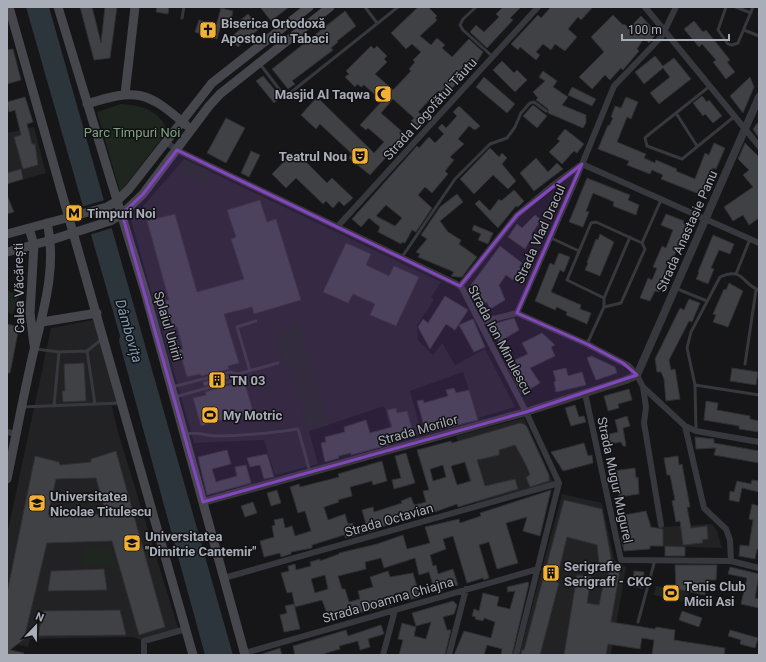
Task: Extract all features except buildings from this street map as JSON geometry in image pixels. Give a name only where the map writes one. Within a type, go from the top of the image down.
[{"type":"main road","points":[[9,7],[193,655]]},
{"type":"main road","name":"Splaiul Unirii","points":[[58,7],[116,201],[122,214],[185,434],[245,654]]},
{"type":"main road","points":[[125,94],[135,7]]},
{"type":"main road","points":[[7,234],[81,215],[106,207],[116,201],[129,189],[212,83],[309,7]]},
{"type":"main road","points":[[7,252],[52,240],[110,220],[122,214],[143,194],[220,94],[330,7]]},
{"type":"main road","points":[[87,104],[125,94],[138,95],[152,100],[192,130]]},
{"type":"main road","name":"Calea Văcărești","points":[[7,479],[34,349],[42,322],[52,240],[47,223]]},
{"type":"main road","name":"Calea Văcărești","points":[[29,228],[34,245],[30,313],[34,349]]},
{"type":"main road","points":[[42,322],[97,313]]},
{"type":"street","name":"Strada Logofătul Tăutu","points":[[338,226],[538,7]]},
{"type":"street","points":[[645,7],[759,146]]},
{"type":"street","name":"Strada Vlad Dracul","points":[[517,313],[582,164],[614,86],[660,39],[665,32],[676,7]]},
{"type":"street","name":"Strada Anastasie Panu","points":[[637,374],[759,97]]},
{"type":"street","points":[[750,117],[759,111]]},
{"type":"street","name":"Strada Ion Minulescu","points":[[166,142],[177,150],[338,226],[460,286],[481,322],[560,483]]},
{"type":"street","points":[[582,164],[759,242]]},
{"type":"street","name":"Strada Vlad Dracul","points":[[460,286],[521,210],[582,164]]},
{"type":"street","points":[[481,322],[517,313],[587,344],[623,363],[637,374],[643,387],[646,407],[644,423],[661,525]]},
{"type":"street","name":"Strada Morilor","points":[[203,502],[526,412],[626,380],[637,374]]},
{"type":"street","points":[[643,387],[686,426],[696,431],[759,442]]},
{"type":"street","name":"Strada Mugur Mugurel","points":[[585,393],[621,560],[731,561],[759,568]]},
{"type":"street","points":[[686,426],[704,508],[720,521],[729,534],[731,561]]},
{"type":"street","points":[[7,432],[17,434]]},
{"type":"street","points":[[516,655],[560,483]]},
{"type":"street","name":"Strada Octavian","points":[[224,578],[560,483]]},
{"type":"street","name":"Strada Doamna Chiajna","points":[[245,654],[538,569]]},
{"type":"street","points":[[448,655],[466,590]]},
{"type":"street","points":[[383,655],[395,610]]},
{"type":"street","points":[[144,655],[144,641],[186,629]]},
{"type":"lane","points":[[182,18],[184,7]]},
{"type":"lane","points":[[365,7],[377,24]]},
{"type":"lane","points":[[259,62],[285,97],[398,7]]},
{"type":"lane","points":[[476,7],[463,19],[460,25],[463,30],[493,57]]},
{"type":"lane","points":[[726,7],[718,28],[719,34],[728,44],[734,45],[738,43],[753,7]]},
{"type":"lane","points":[[736,7],[751,13]]},
{"type":"lane","points":[[744,30],[759,36]]},
{"type":"lane","points":[[710,86],[647,136],[645,138],[645,144],[680,159],[735,116]]},
{"type":"lane","points":[[402,257],[455,179],[490,144],[507,138],[516,127],[521,113],[530,103],[534,102],[546,111]]},
{"type":"lane","points":[[676,113],[697,146]]},
{"type":"lane","points":[[642,242],[662,200]]},
{"type":"lane","points":[[604,298],[567,280],[591,223],[594,222],[642,242],[645,249],[621,302],[604,307]]},
{"type":"lane","points":[[550,238],[579,251]]},
{"type":"lane","points":[[587,344],[604,307],[604,298],[630,238]]},
{"type":"lane","points":[[736,274],[750,239]]},
{"type":"lane","points":[[696,431],[695,385],[687,348],[692,332],[720,277],[728,274],[736,274],[744,278],[758,290],[745,364]]},
{"type":"lane","points":[[675,288],[707,301]]},
{"type":"lane","points":[[250,371],[237,327],[256,321]]},
{"type":"lane","points":[[34,349],[58,352],[87,351],[104,338]]},
{"type":"lane","points":[[87,351],[95,404]]},
{"type":"lane","points":[[54,406],[58,352]]},
{"type":"lane","points":[[172,388],[230,372],[238,374],[278,363]]},
{"type":"lane","points":[[174,398],[232,381],[238,374]]},
{"type":"lane","points":[[695,385],[757,396],[759,395]]},
{"type":"lane","points":[[22,406],[54,406],[121,402]]},
{"type":"lane","points":[[185,434],[198,432],[215,436],[259,435],[298,429],[310,472]]},
{"type":"lane","points":[[638,622],[655,560]]},
{"type":"highlighted area","points":[[177,150],[460,286],[517,215],[582,164],[517,313],[587,344],[623,363],[637,375],[526,412],[203,502],[122,214],[143,194]]},
{"type":"shaded area","points":[[34,127],[46,173],[7,184],[7,133]]},
{"type":"shaded area","points":[[184,159],[441,282],[431,297],[434,300],[417,325],[418,340],[433,355],[442,343],[455,365],[485,349],[515,407],[478,418],[463,372],[410,391],[422,434],[394,442],[384,406],[309,431],[318,464],[275,475],[264,440],[194,443],[131,220]]},
{"type":"shaded area","points":[[98,319],[118,405],[112,406],[118,432],[179,631],[144,641],[133,637],[30,639],[28,647],[7,642],[7,535],[51,328]]},
{"type":"shaded area","points":[[524,418],[553,482],[476,503],[456,436]]},
{"type":"shaded area","points":[[562,494],[602,503],[614,559],[619,564],[626,567],[611,655],[519,655]]},
{"type":"shaded area","points":[[712,524],[717,531],[722,548],[663,546],[663,527]]},
{"type":"green space","name":"Parc Timpuri Noi","points":[[121,104],[150,110],[161,119],[167,132],[120,192],[97,112]]},
{"type":"green space","points":[[184,159],[210,171],[205,181],[207,186],[203,188],[201,182],[176,169]]},
{"type":"green space","points":[[7,291],[19,295],[13,314],[7,312]]},
{"type":"green space","points":[[276,321],[279,329],[299,323],[329,425],[308,431],[291,371],[286,373],[271,322]]},
{"type":"green space","points":[[83,548],[112,548],[113,564],[84,565]]},
{"type":"green space","name":"Tenis Club Micii Asi","points":[[656,586],[689,592],[687,602],[654,595]]},
{"type":"water","name":"Dâmbovița","points":[[26,7],[49,7],[233,655],[205,655],[119,341],[120,336]]},
{"type":"pier","points":[[105,200],[112,228],[89,235],[81,207]]},
{"type":"place","name":"Biserica Ortodoxă Apostol din Tabaci","points":[[208,30]]},
{"type":"place","name":"Masjid Al Taqwa","points":[[383,94]]},
{"type":"place","name":"Teatrul Nou","points":[[360,156]]},
{"type":"place","name":"Timpuri Noi","points":[[74,213]]},
{"type":"place","name":"TN 03","points":[[217,380]]},
{"type":"place","name":"My Motric","points":[[210,415]]},
{"type":"place","name":"Universitatea Nicolae Titulescu","points":[[37,503]]},
{"type":"place","name":"Universitatea \"Dimitrie Cantemir\"","points":[[132,543]]},
{"type":"place","name":"Serigrafie Serigraff - CKC","points":[[551,573]]},
{"type":"place","name":"Tenis Club Micii Asi","points":[[671,593]]}]
